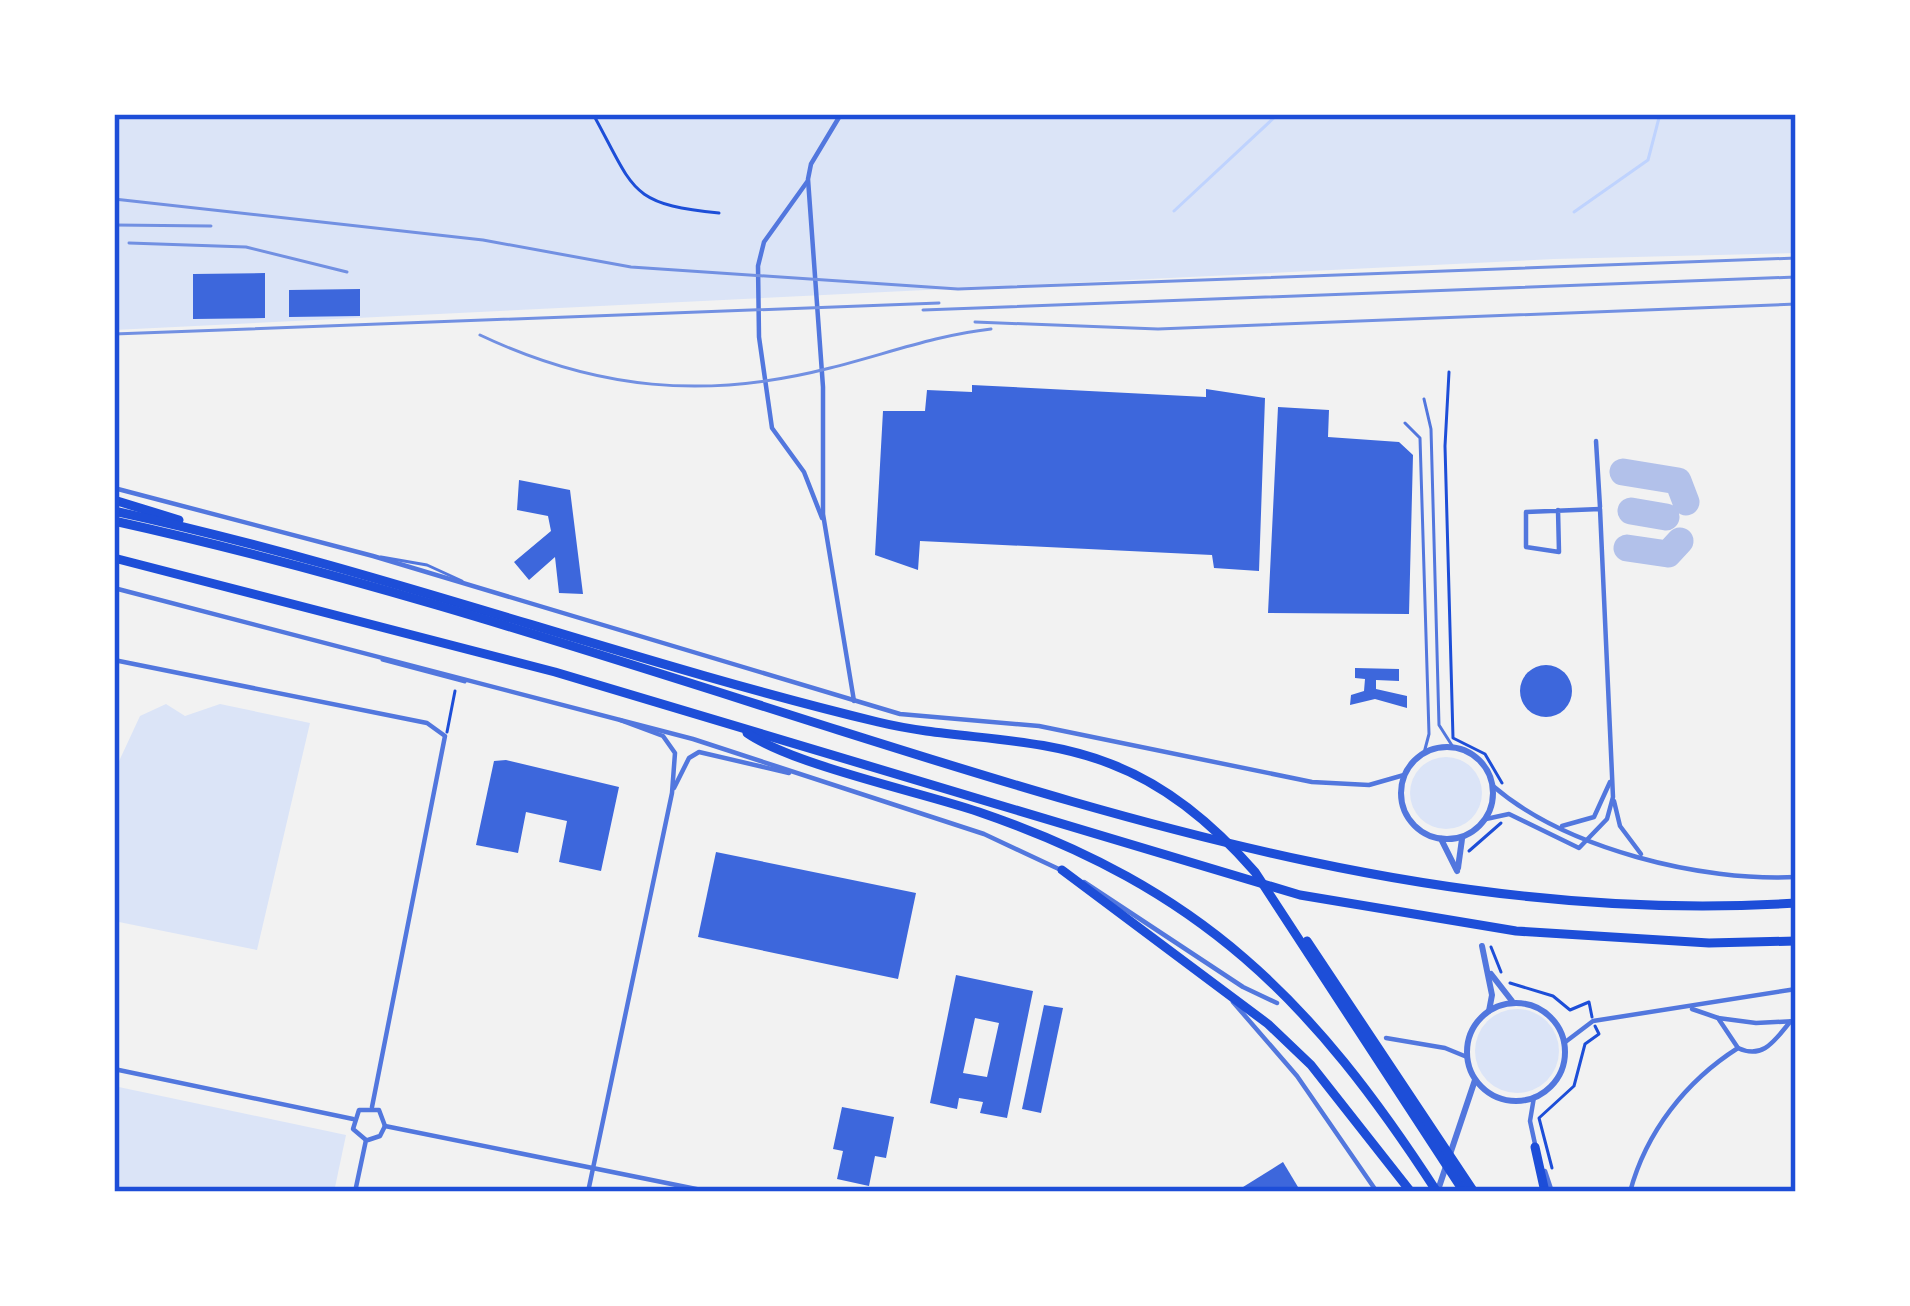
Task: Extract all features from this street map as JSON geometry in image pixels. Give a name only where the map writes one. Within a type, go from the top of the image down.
[{"type":"highway","points":[[114,500],[235,539],[880,722],[1066,748],[1146,779],[1184,804],[1237,852],[1474,1192]]},
{"type":"highway","points":[[114,511],[235,539]]},
{"type":"highway","points":[[114,521],[454,610],[1061,802],[1290,860],[1518,894],[1683,904],[1796,902]]},
{"type":"highway","points":[[114,558],[555,672],[1150,853],[1358,907],[1594,938],[1796,940]]},
{"type":"highway","points":[[737,727],[759,741],[982,813],[1126,876],[1185,912],[1254,965],[1328,1036],[1437,1192]]},
{"type":"highway","points":[[1061,870],[1222,989],[1311,1065],[1411,1192]]},
{"type":"highway","points":[[1535,1147],[1548,1192]]},
{"type":"highway","points":[[1453,1168],[1464,1192]]},
{"type":"street","points":[[841,114],[811,164],[808,179],[823,387],[825,523],[854,700]]},
{"type":"street","points":[[808,179],[764,242],[758,290],[765,402],[772,428],[804,472],[825,523]]},
{"type":"street","points":[[1596,441],[1613,796],[1620,826],[1645,859]]},
{"type":"street","points":[[114,488],[373,556],[900,713],[1039,726],[1312,782],[1374,784],[1404,775],[1424,753],[1453,747],[1479,760],[1493,786],[1508,799],[1560,826],[1645,859],[1736,877],[1796,877]]},
{"type":"street","points":[[1558,510],[1559,552],[1526,547],[1526,512],[1558,510],[1600,509]]},
{"type":"street","points":[[114,588],[581,706],[984,834],[1061,870],[1243,987],[1277,1003]]},
{"type":"street","points":[[114,660],[427,723],[446,740],[372,1107]]},
{"type":"street","points":[[581,706],[671,744],[672,793]]},
{"type":"street","points":[[588,1192],[672,793],[688,758],[699,752],[852,790]]},
{"type":"street","points":[[1404,775],[1404,811],[1418,830],[1441,839],[1463,837],[1486,818],[1502,815],[1521,818],[1571,848],[1593,839],[1613,796]]},
{"type":"street","points":[[1560,826],[1594,817],[1612,777]]},
{"type":"street","points":[[1486,818],[1493,786]]},
{"type":"street","points":[[1441,839],[1457,871],[1463,837]]},
{"type":"street","points":[[1486,946],[1489,1011]]},
{"type":"street","points":[[1489,970],[1513,1003],[1551,1018],[1564,1043],[1558,1076],[1534,1097],[1506,1100],[1475,1080],[1467,1058],[1472,1031],[1489,1011],[1513,1003]]},
{"type":"street","points":[[1222,989],[1298,1076],[1377,1192]]},
{"type":"street","points":[[1564,1043],[1593,1021],[1796,989]]},
{"type":"street","points":[[1686,1007],[1718,1018],[1793,1021]]},
{"type":"street","points":[[1718,1018],[1738,1048],[1755,1052],[1768,1048],[1793,1021]]},
{"type":"street","points":[[1386,1038],[1445,1048],[1467,1058]]},
{"type":"street","points":[[1630,1192],[1637,1166],[1669,1109],[1715,1062],[1738,1048]]},
{"type":"street","points":[[114,1069],[353,1119]]},
{"type":"street","points":[[1437,1192],[1475,1080]]},
{"type":"street","points":[[1534,1097],[1530,1120],[1535,1147]]},
{"type":"street","points":[[372,1107],[382,1113],[385,1126],[380,1136],[366,1140],[355,1132],[353,1119],[358,1110],[372,1107]]},
{"type":"street","points":[[385,1126],[711,1192]]},
{"type":"street","points":[[355,1192],[366,1140]]},
{"type":"lane","points":[[1424,399],[1431,429],[1439,725],[1453,747]]},
{"type":"lane","points":[[1405,423],[1420,438],[1424,482],[1429,734],[1424,753]]},
{"type":"path","points":[[593,114],[645,197],[663,208],[719,214]]},
{"type":"path","points":[[1449,372],[1445,446],[1453,738],[1485,754],[1508,799]]},
{"type":"path","points":[[446,740],[455,691]]},
{"type":"path","points":[[1464,856],[1502,826],[1502,815]]},
{"type":"path","points":[[1486,946],[1503,979],[1553,996],[1570,1010],[1589,1001],[1599,1034],[1585,1044],[1574,1086],[1539,1118],[1554,1176]]},
{"type":"shaded area","points":[[114,114],[1796,114],[1796,253],[1554,259],[114,330]]},
{"type":"shaded area","points":[[166,704],[185,716],[220,704],[310,723],[257,950],[114,921],[114,772],[140,716]]},
{"type":"shaded area","points":[[1446,757],[1472,767],[1482,793],[1472,819],[1446,829],[1420,819],[1410,793],[1420,767]]},
{"type":"shaded area","points":[[1517,1009],[1547,1021],[1559,1051],[1547,1081],[1517,1093],[1487,1081],[1475,1051],[1487,1021]]},
{"type":"shaded area","points":[[114,1086],[346,1135],[334,1192],[114,1192]]},
{"type":"building","points":[[265,273],[265,318],[193,319],[193,274]]},
{"type":"building","points":[[360,289],[360,316],[289,317],[289,290]]},
{"type":"building","points":[[972,385],[1206,397],[1206,389],[1265,398],[1259,571],[1214,568],[1212,555],[920,541],[918,570],[875,555],[883,411],[925,411],[927,390],[972,392]]},
{"type":"building","points":[[1278,407],[1329,410],[1328,437],[1399,442],[1413,455],[1409,614],[1268,613]]},
{"type":"building","points":[[519,480],[570,490],[583,594],[559,593],[555,557],[529,580],[514,562],[551,531],[548,516],[517,510]]},
{"type":"building","points":[[1546,665],[1564,673],[1572,691],[1564,709],[1546,717],[1528,709],[1520,691],[1528,673]]},
{"type":"building","points":[[1355,668],[1399,669],[1399,681],[1376,680],[1376,689],[1407,696],[1407,708],[1375,699],[1350,705],[1351,695],[1364,691],[1365,679],[1355,678]]},
{"type":"building","points":[[494,761],[619,787],[601,871],[559,862],[567,821],[526,812],[518,853],[476,845]]},
{"type":"building","points":[[716,852],[916,893],[898,979],[698,937]]},
{"type":"building","points":[[956,975],[1033,991],[1007,1118],[980,1113],[983,1102],[959,1098],[957,1109],[930,1103]],"holes":[[[975,1018],[999,1023],[987,1077],[963,1073]]]},
{"type":"building","points":[[1044,1005],[1063,1008],[1041,1113],[1022,1109]]},
{"type":"building","points":[[842,1107],[894,1117],[886,1158],[875,1156],[869,1186],[837,1179],[843,1151],[833,1149]]},
{"type":"building","points":[[1283,1162],[1301,1192],[1235,1192]]},
{"type":"waterway","points":[[1174,211],[1278,114]]},
{"type":"waterway","points":[[1574,212],[1648,160],[1660,114]]},
{"type":"taxiway","points":[[1623,472],[1678,481],[1686,502]]},
{"type":"taxiway","points":[[1631,511],[1666,517]]},
{"type":"taxiway","points":[[1627,548],[1668,554],[1680,541]]},
{"type":"railway","points":[[114,199],[483,240],[631,267],[958,289],[1796,258]]},
{"type":"railway","points":[[114,225],[211,226]]},
{"type":"railway","points":[[129,243],[246,247],[347,272]]},
{"type":"railway","points":[[923,310],[1796,277]]},
{"type":"railway","points":[[114,334],[939,303]]},
{"type":"railway","points":[[975,322],[1158,329],[1796,304]]},
{"type":"railway","points":[[480,335],[566,368],[609,378],[695,386],[784,378],[991,329]]}]
